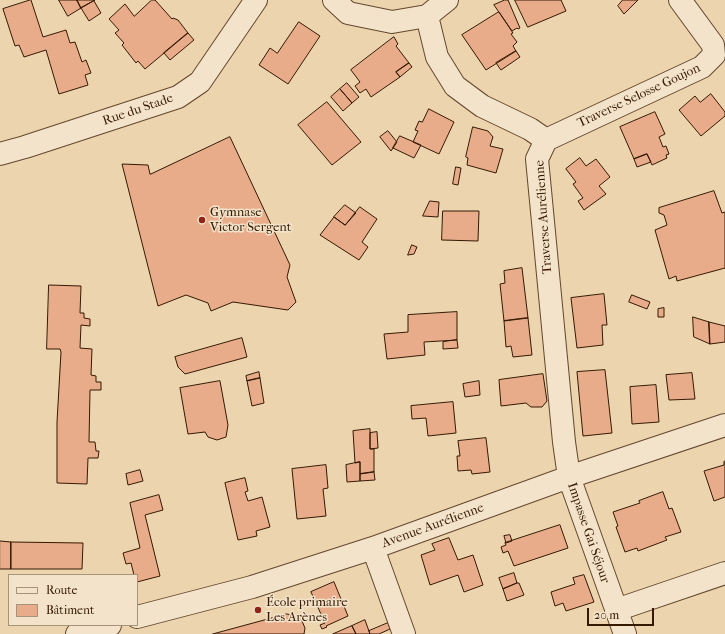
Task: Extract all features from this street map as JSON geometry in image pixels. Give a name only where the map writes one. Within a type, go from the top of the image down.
[{"type":"street","name":"Rue du Stade","points":[[0,154],[178,97],[200,82],[256,0]]},
{"type":"street","points":[[334,0],[348,13],[392,22],[427,16],[447,0]]},
{"type":"street","name":"Traverse Selosse Goujon","points":[[546,140],[702,67],[714,55],[713,45],[680,0]]},
{"type":"street","points":[[427,16],[437,57],[455,86],[482,106],[530,129],[546,140]]},
{"type":"street","name":"Traverse Aurélienne","points":[[546,140],[537,159],[563,434],[569,477]]},
{"type":"street","name":"Avenue Aurélienne","points":[[138,617],[252,587],[373,548],[569,477],[725,425]]},
{"type":"street","name":"Impasse Gai Séjour","points":[[569,477],[625,634]]},
{"type":"street","points":[[373,548],[404,634]]},
{"type":"street","points":[[616,610],[725,573]]},
{"type":"street","points":[[77,634],[106,626]]},
{"type":"building","points":[[31,0],[43,37],[66,30],[70,43],[75,42],[82,62],[86,60],[91,73],[85,75],[88,85],[59,94],[46,50],[24,57],[19,45],[15,46],[3,9]]},
{"type":"building","points":[[59,0],[77,0],[81,8],[68,16]]},
{"type":"building","points":[[77,0],[95,0],[81,8]]},
{"type":"building","points":[[152,0],[155,0],[172,19],[178,20],[188,33],[145,69],[138,61],[136,63],[122,45],[124,43],[115,33],[119,30],[109,19],[125,4],[134,16]]},
{"type":"building","points":[[508,0],[520,28],[512,31],[494,5]]},
{"type":"building","points":[[515,0],[561,0],[566,11],[528,27]]},
{"type":"building","points":[[623,0],[638,0],[624,14],[618,6]]},
{"type":"building","points":[[94,1],[101,13],[89,21],[81,8]]},
{"type":"building","points":[[499,12],[513,33],[511,34],[517,42],[513,46],[516,51],[486,70],[462,35]]},
{"type":"building","points":[[299,22],[320,36],[288,84],[259,65],[270,48],[277,53]]},
{"type":"building","points":[[188,33],[194,40],[170,60],[164,53]]},
{"type":"building","points":[[394,37],[398,44],[396,46],[409,63],[396,72],[400,77],[371,97],[366,89],[360,93],[355,86],[360,82],[351,70]]},
{"type":"building","points":[[516,51],[520,57],[501,70],[496,63]]},
{"type":"building","points":[[409,63],[412,67],[400,77],[396,72]]},
{"type":"building","points":[[347,83],[359,97],[352,103],[340,89]]},
{"type":"building","points":[[340,89],[352,103],[343,111],[331,97]]},
{"type":"building","points":[[711,94],[725,112],[725,116],[701,136],[679,110],[695,96],[700,102]]},
{"type":"building","points":[[327,102],[361,142],[332,165],[298,125]]},
{"type":"building","points":[[429,109],[454,122],[439,154],[413,142],[418,131],[415,130],[419,121],[422,122]]},
{"type":"building","points":[[655,112],[665,134],[659,137],[663,147],[666,146],[669,154],[666,155],[667,158],[652,165],[647,154],[634,159],[620,127]]},
{"type":"building","points":[[473,127],[488,131],[493,137],[490,146],[503,149],[496,173],[467,165],[468,158],[466,157]]},
{"type":"building","points":[[388,131],[397,142],[391,151],[380,137]]},
{"type":"building","points":[[400,136],[421,145],[414,158],[393,148]]},
{"type":"building","name":"Gymnase Victor Sergent","points":[[230,137],[290,265],[287,277],[296,302],[288,310],[233,302],[211,311],[208,303],[186,295],[158,306],[122,164],[148,165],[150,174]]},
{"type":"building","points":[[647,154],[651,162],[637,167],[634,159]]},
{"type":"building","points":[[580,158],[586,166],[596,159],[610,177],[599,186],[606,194],[584,210],[578,201],[583,198],[573,184],[576,182],[566,169]]},
{"type":"building","points":[[456,167],[461,168],[458,185],[453,184]]},
{"type":"building","points":[[714,191],[722,213],[725,212],[725,268],[677,281],[676,276],[669,279],[655,230],[667,225],[664,215],[659,213],[659,208]]},
{"type":"building","points":[[430,201],[439,202],[438,217],[423,216]]},
{"type":"building","points":[[345,205],[356,213],[345,225],[334,217]]},
{"type":"building","points":[[360,207],[377,219],[362,242],[368,247],[359,260],[320,235],[334,217],[345,225]]},
{"type":"building","points":[[443,211],[479,211],[478,241],[442,240]]},
{"type":"building","points":[[412,245],[417,247],[414,254],[408,255]]},
{"type":"building","points":[[522,268],[528,318],[504,321],[500,284],[505,283],[504,271]]},
{"type":"building","points":[[49,285],[81,286],[80,313],[84,313],[84,318],[90,319],[90,326],[81,325],[80,348],[92,349],[91,375],[96,376],[96,382],[101,382],[101,390],[90,390],[89,442],[95,442],[96,451],[99,451],[98,458],[88,458],[87,484],[57,483],[57,422],[61,352],[60,349],[47,349]]},
{"type":"building","points":[[604,294],[607,325],[602,325],[603,345],[577,348],[571,298]]},
{"type":"building","points":[[632,295],[650,302],[647,309],[629,302]]},
{"type":"building","points":[[664,308],[664,317],[658,317],[658,309]]},
{"type":"building","points":[[457,312],[457,340],[424,342],[425,355],[387,359],[384,334],[408,332],[408,315]]},
{"type":"building","points":[[693,317],[709,322],[710,344],[694,337]]},
{"type":"building","points":[[528,318],[532,355],[513,357],[511,346],[506,347],[504,321]]},
{"type":"building","points":[[709,322],[725,326],[725,342],[710,344]]},
{"type":"building","points":[[242,338],[247,357],[185,374],[178,367],[175,357]]},
{"type":"building","points":[[457,340],[458,348],[443,349],[443,342]]},
{"type":"building","points":[[605,370],[612,433],[583,436],[577,372]]},
{"type":"building","points":[[259,372],[260,378],[247,381],[246,376]]},
{"type":"building","points":[[692,373],[695,399],[669,400],[666,375]]},
{"type":"building","points":[[543,374],[547,401],[542,407],[531,407],[526,403],[501,406],[499,380]]},
{"type":"building","points":[[260,378],[264,403],[252,406],[247,381]]},
{"type":"building","points":[[220,381],[228,425],[226,437],[217,440],[208,437],[205,432],[188,434],[180,388]]},
{"type":"building","points":[[479,381],[480,395],[465,397],[463,384]]},
{"type":"building","points":[[656,385],[659,422],[632,424],[630,387]]},
{"type":"building","points":[[453,402],[456,433],[428,436],[426,418],[412,419],[411,406]]},
{"type":"building","points":[[370,429],[370,449],[374,449],[374,472],[360,474],[360,462],[355,463],[353,431]]},
{"type":"building","points":[[377,432],[378,448],[370,449],[370,433]]},
{"type":"building","points":[[486,438],[490,472],[472,474],[471,470],[458,471],[457,456],[460,456],[458,441]]},
{"type":"building","points":[[725,461],[725,497],[714,501],[704,471],[724,465]]},
{"type":"building","points":[[360,462],[360,481],[347,482],[346,465]]},
{"type":"building","points":[[326,465],[328,488],[323,489],[326,516],[297,519],[292,469]]},
{"type":"building","points":[[140,470],[143,481],[128,485],[126,474]]},
{"type":"building","points":[[374,472],[375,480],[360,481],[360,474]]},
{"type":"building","points":[[245,478],[248,491],[245,492],[248,501],[262,497],[270,527],[256,531],[257,536],[238,540],[225,483]]},
{"type":"building","points":[[663,492],[669,509],[672,508],[681,532],[665,537],[667,540],[638,551],[637,548],[625,552],[616,527],[618,526],[613,512],[640,503],[639,501]]},
{"type":"building","points":[[159,495],[163,510],[145,515],[160,576],[138,582],[138,574],[134,574],[131,563],[126,564],[123,553],[140,548],[130,503]]},
{"type":"building","points":[[560,525],[568,548],[514,566],[508,551],[503,553],[501,547],[506,545],[505,543]]},
{"type":"building","points":[[510,535],[512,541],[506,543],[504,536]]},
{"type":"building","points":[[449,538],[458,560],[473,555],[483,585],[464,592],[458,575],[430,585],[421,555],[435,550],[432,544]]},
{"type":"building","points":[[0,541],[11,542],[11,569],[0,569]]},
{"type":"building","points":[[11,542],[83,543],[82,569],[11,569]]},
{"type":"building","points":[[514,573],[517,583],[503,589],[499,578]]},
{"type":"building","points":[[584,575],[594,602],[566,611],[563,603],[555,606],[551,592],[575,584],[573,578]]},
{"type":"building","points":[[334,582],[348,616],[322,629],[320,625],[325,623],[311,592]]},
{"type":"building","points":[[519,583],[524,595],[507,601],[503,589]]},
{"type":"building","points":[[287,614],[296,616],[302,621],[305,628],[304,634],[213,634]]},
{"type":"building","points":[[365,620],[370,634],[356,634],[352,626]]},
{"type":"building","points":[[388,623],[390,629],[379,634],[370,634],[369,631]]},
{"type":"building","points":[[352,626],[356,634],[333,634]]},
{"type":"place","name":"Gymnase Victor Sergent","points":[[202,220]]},
{"type":"place","name":"École primaire Les Arènes","points":[[258,610]]}]
